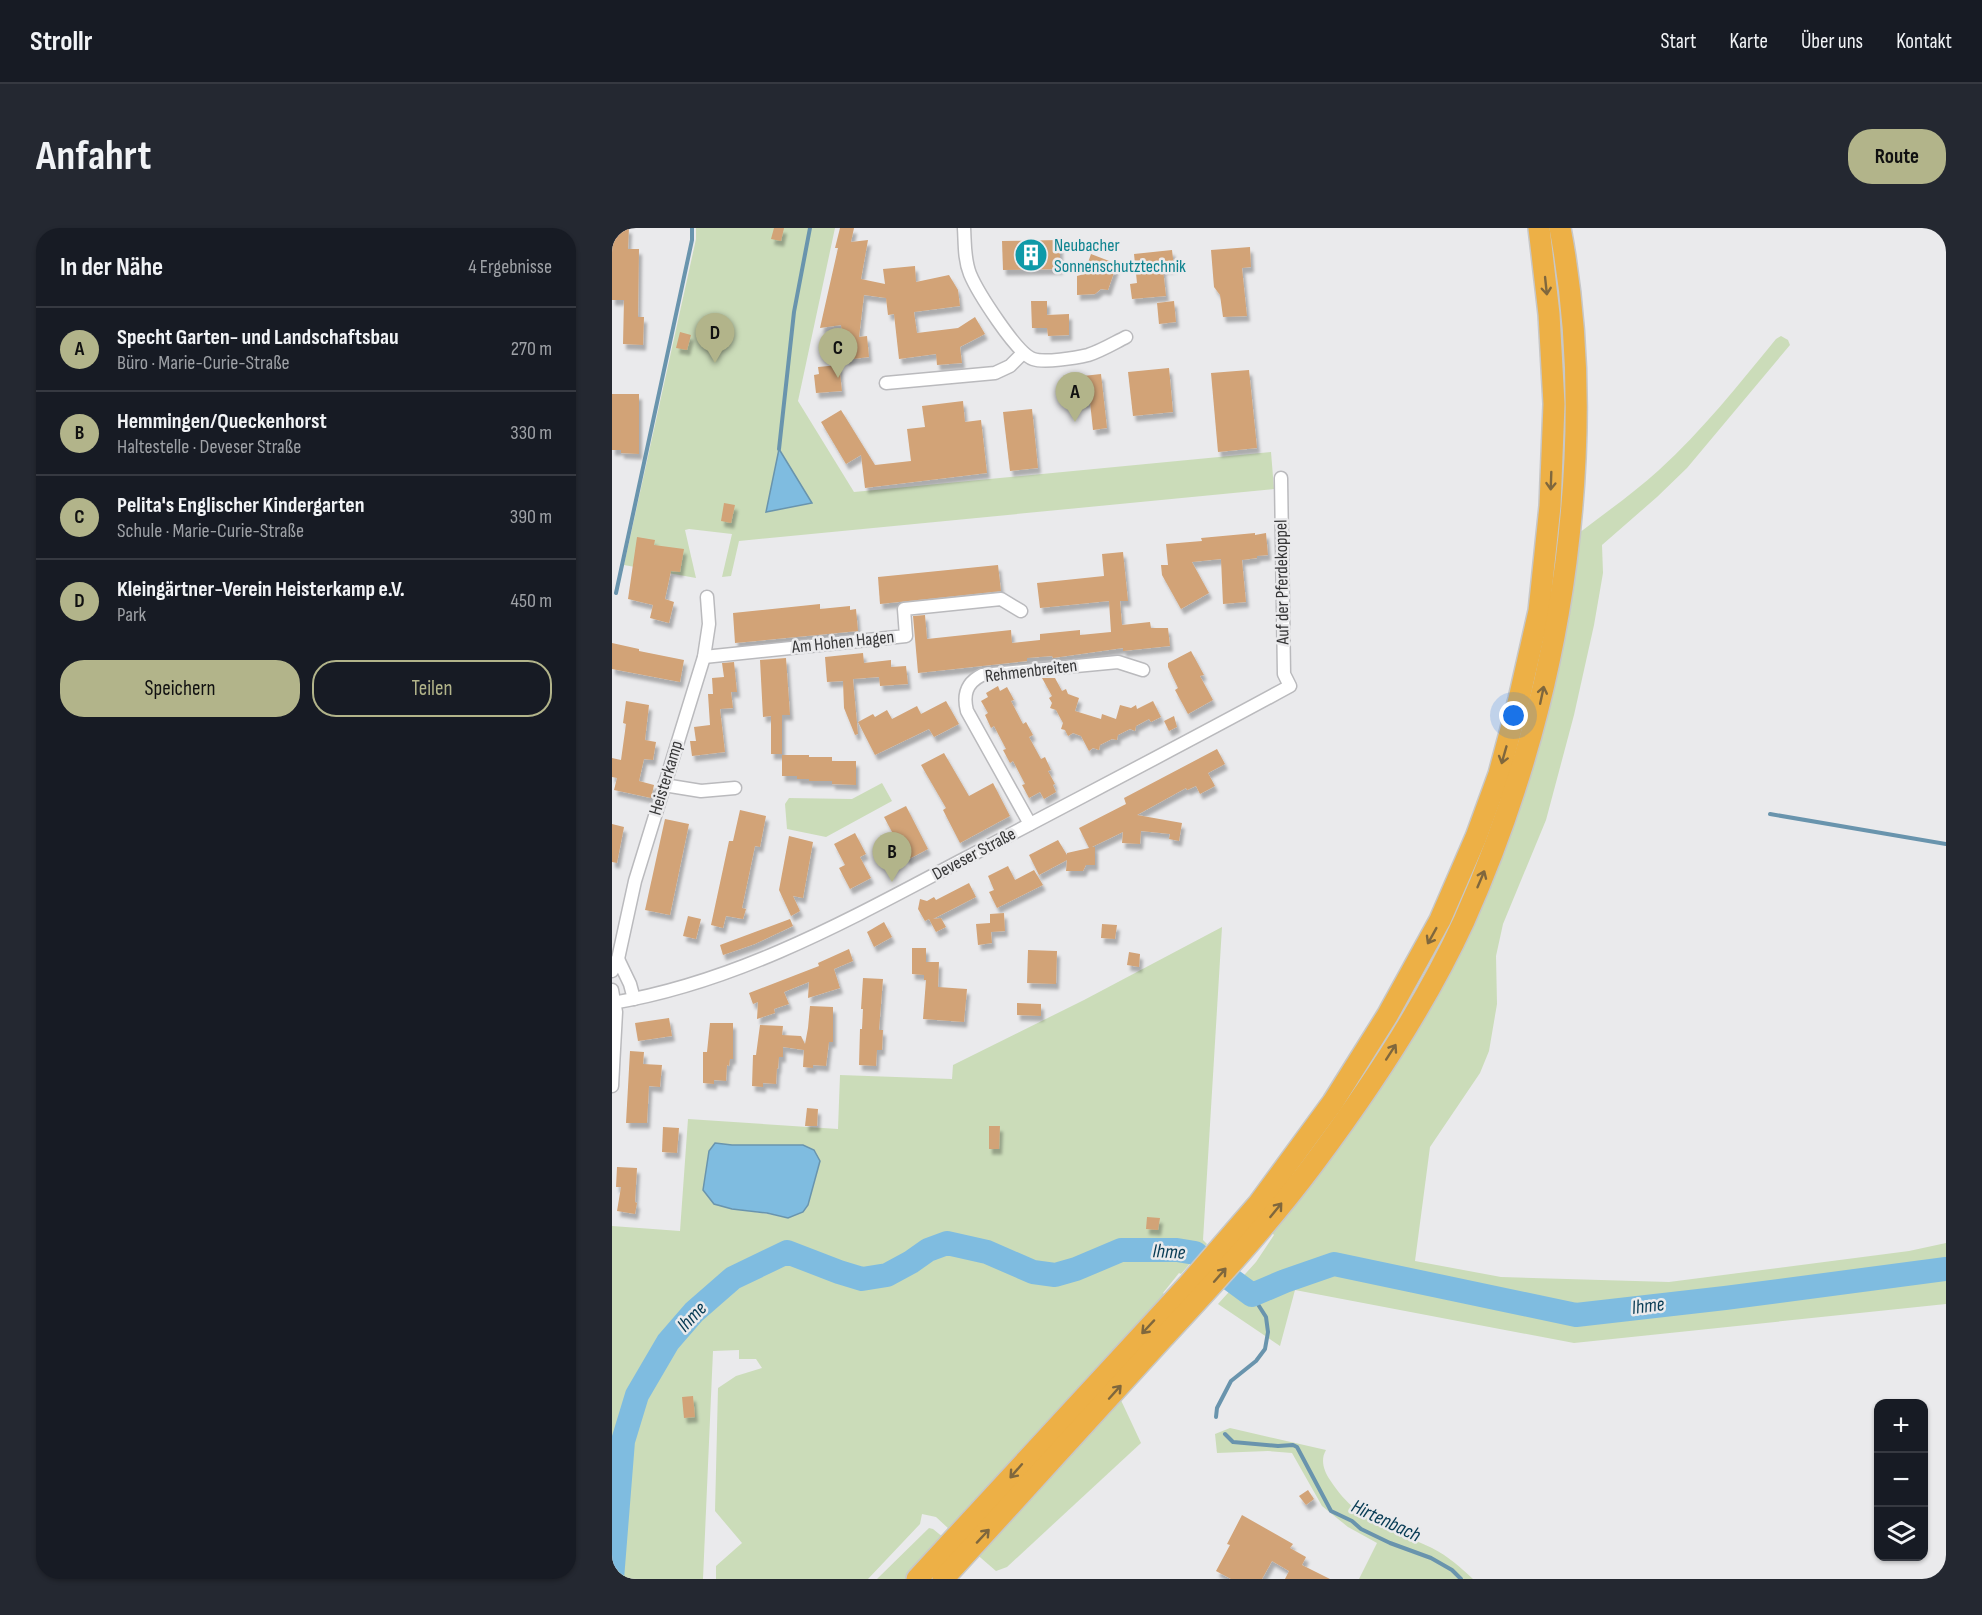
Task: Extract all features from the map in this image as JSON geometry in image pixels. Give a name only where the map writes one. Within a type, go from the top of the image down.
[{"type":"highway","points":[[1232,1248],[1258,1203],[1305,1143],[1387,1016],[1440,920],[1476,837],[1499,774],[1520,699],[1539,611],[1550,506],[1554,404],[1549,314],[1539,228]]},
{"type":"highway","points":[[943,1579],[1232,1248],[1311,1166],[1350,1114],[1404,1031],[1463,923],[1497,842],[1518,782],[1539,710],[1558,621],[1573,505],[1576,401],[1571,310],[1560,228]]},
{"type":"highway","points":[[917,1579],[1195,1290]]},
{"type":"street","points":[[964,228],[965,256],[970,274],[1010,339],[1023,353],[1033,359],[1043,361],[1088,355],[1126,337]]},
{"type":"street","points":[[886,383],[995,373],[1010,366],[1023,353]]},
{"type":"street","name":"Auf der Pferdekoppel","points":[[1281,478],[1284,674],[1290,686]]},
{"type":"street","name":"Heisterkamp","points":[[612,971],[618,959],[635,880],[704,657],[709,624],[707,597]]},
{"type":"street","name":"Am Hohen Hagen","points":[[704,657],[906,636],[904,609],[1001,599],[1021,611]]},
{"type":"street","name":"Rehmenbreiten","points":[[1030,824],[967,711],[966,691],[971,682],[982,675],[1118,662],[1143,670]]},
{"type":"street","name":"Deveser Straße","points":[[613,999],[634,999],[702,981],[787,949],[849,919],[1290,686]]},
{"type":"street","points":[[664,785],[701,791],[735,788]]},
{"type":"street","points":[[618,959],[630,984],[634,999]]},
{"type":"street","points":[[612,1086],[616,1012],[613,999]]},
{"type":"green space","points":[[696,228],[835,228],[798,401],[854,492],[1271,452],[1274,489],[739,541],[731,576],[722,577],[732,534],[689,529],[685,530],[696,578],[624,565],[696,239]]},
{"type":"green space","points":[[1781,336],[1788,340],[1790,345],[1687,468],[1602,545],[1603,573],[1574,715],[1546,820],[1503,924],[1496,956],[1497,1004],[1489,1051],[1480,1073],[1430,1147],[1415,1261],[1501,1277],[1669,1282],[1909,1251],[1946,1243],[1946,1304],[1574,1343],[1295,1290],[1280,1346],[1218,1304],[1256,1262],[1274,1235],[1269,1230],[1336,1142],[1502,851],[1527,785],[1544,712],[1579,533],[1640,487],[1675,455]]},
{"type":"green space","points":[[882,783],[892,801],[826,837],[787,829],[785,804],[789,798],[852,799]]},
{"type":"green space","points":[[1222,927],[1203,1240],[1207,1244],[1181,1274],[1179,1273],[1163,1293],[1165,1295],[949,1529],[936,1517],[922,1514],[920,1524],[868,1579],[716,1579],[716,1566],[742,1543],[715,1511],[718,1388],[736,1376],[762,1368],[756,1359],[739,1359],[739,1350],[713,1351],[703,1579],[616,1579],[626,1442],[640,1397],[670,1344],[696,1315],[688,1314],[672,1332],[644,1372],[633,1393],[622,1428],[616,1468],[612,1547],[612,1226],[680,1231],[688,1119],[838,1129],[840,1075],[952,1079],[953,1065],[1084,1000]],"holes":[[[715,1143],[820,1161],[808,1205],[788,1218],[714,1204],[708,1167]]]},
{"type":"green space","points":[[1119,1396],[1141,1443],[1007,1567],[996,1571],[974,1552]]},
{"type":"green space","points":[[1230,1428],[1326,1450],[1323,1462],[1326,1473],[1341,1495],[1352,1506],[1375,1523],[1438,1551],[1473,1579],[1359,1579],[1377,1543],[1348,1527],[1322,1506],[1292,1453],[1268,1451],[1217,1453],[1215,1434]]},
{"type":"green space","points":[[929,1528],[944,1538],[907,1579],[877,1579]]},
{"type":"water","points":[[779,449],[812,503],[766,512]]},
{"type":"water","points":[[715,1143],[803,1145],[814,1150],[820,1161],[808,1205],[803,1212],[788,1218],[714,1204],[703,1190],[709,1151]]},
{"type":"building","points":[[612,228],[629,228],[628,249],[639,249],[638,317],[644,317],[643,345],[623,344],[624,300],[612,300]]},
{"type":"building","points":[[774,228],[784,228],[781,241],[771,239]]},
{"type":"building","points":[[840,228],[854,228],[851,242],[868,240],[861,279],[885,284],[883,269],[915,266],[916,282],[949,275],[958,290],[960,306],[914,312],[917,333],[958,328],[975,317],[985,334],[960,347],[962,363],[937,365],[936,354],[899,359],[894,314],[888,315],[886,298],[864,295],[859,337],[867,336],[869,357],[845,360],[841,325],[820,328],[838,248],[835,248]]},
{"type":"building","name":"Neubacher Sonnenschutztechnik","points":[[1060,240],[1060,269],[1003,270],[1002,241]]},
{"type":"building","points":[[1250,247],[1251,267],[1242,268],[1247,316],[1223,317],[1220,295],[1214,287],[1211,250]]},
{"type":"building","points":[[1172,250],[1174,267],[1163,269],[1166,296],[1132,299],[1130,284],[1137,283],[1134,254]]},
{"type":"building","points":[[1091,254],[1117,264],[1108,290],[1101,289],[1095,294],[1077,295],[1077,276],[1084,274]]},
{"type":"building","points":[[1031,301],[1047,301],[1047,315],[1069,314],[1069,335],[1048,336],[1047,328],[1032,328]]},
{"type":"building","points":[[1174,301],[1176,322],[1159,324],[1157,303]]},
{"type":"building","points":[[680,332],[691,335],[687,350],[676,348]]},
{"type":"building","points":[[839,365],[842,391],[816,393],[814,375],[819,374],[818,367]]},
{"type":"building","points":[[1169,368],[1173,412],[1133,416],[1128,372]]},
{"type":"building","points":[[1249,370],[1257,448],[1218,452],[1211,373]]},
{"type":"building","points":[[1101,374],[1107,428],[1093,430],[1090,402],[1068,404],[1065,378]]},
{"type":"building","points":[[612,394],[639,394],[639,454],[612,450]]},
{"type":"building","points":[[963,401],[965,422],[981,420],[987,473],[865,488],[861,455],[846,464],[821,422],[841,410],[875,465],[911,461],[907,429],[925,427],[922,406]]},
{"type":"building","points":[[1032,409],[1038,468],[1010,471],[1003,412]]},
{"type":"building","points":[[724,503],[735,505],[731,523],[721,521]]},
{"type":"building","points":[[1255,533],[1255,535],[1266,533],[1268,555],[1242,560],[1246,602],[1223,604],[1221,559],[1192,562],[1209,593],[1181,609],[1162,575],[1161,565],[1168,565],[1166,544]]},
{"type":"building","points":[[637,537],[655,540],[654,545],[684,549],[680,572],[671,571],[665,599],[674,602],[669,623],[650,618],[653,605],[628,599]]},
{"type":"building","points":[[1123,552],[1128,601],[1120,601],[1122,625],[1150,622],[1151,628],[1168,628],[1170,646],[1123,651],[1123,648],[1053,658],[1052,656],[1027,658],[1027,661],[918,673],[913,616],[925,615],[927,639],[1011,630],[1012,643],[1040,640],[1040,634],[1080,630],[1080,635],[1111,632],[1109,601],[1040,608],[1037,583],[1104,576],[1102,554]]},
{"type":"building","points":[[998,565],[1001,591],[880,604],[878,577]]},
{"type":"building","points":[[820,604],[820,609],[850,606],[850,610],[856,609],[858,631],[735,643],[733,613]]},
{"type":"building","points":[[612,643],[684,660],[680,682],[612,669]]},
{"type":"building","points":[[1191,651],[1204,675],[1200,676],[1213,700],[1188,714],[1175,690],[1178,688],[1168,663]]},
{"type":"building","points":[[863,653],[864,663],[891,660],[891,667],[906,666],[908,684],[880,686],[879,677],[853,679],[858,734],[855,735],[844,708],[843,681],[827,682],[825,657]]},
{"type":"building","points":[[786,658],[790,715],[782,715],[782,754],[771,754],[771,716],[763,717],[760,660]]},
{"type":"building","points":[[734,662],[737,692],[731,692],[733,708],[720,709],[725,752],[692,756],[690,741],[696,741],[694,727],[710,725],[708,694],[713,694],[712,678],[724,677],[722,663]]},
{"type":"building","points":[[1042,678],[1055,678],[1062,691],[1066,689],[1068,694],[1079,698],[1075,711],[1101,719],[1102,714],[1116,719],[1120,705],[1131,708],[1136,705],[1137,709],[1153,701],[1161,717],[1151,722],[1149,719],[1136,726],[1135,731],[1130,729],[1118,735],[1117,740],[1112,739],[1100,745],[1099,750],[1093,748],[1089,751],[1081,736],[1073,733],[1068,736],[1065,730],[1061,729],[1063,723],[1056,710],[1050,708],[1052,703],[1049,698],[1052,696]]},
{"type":"building","points":[[998,686],[1000,691],[1007,687],[1014,700],[1011,701],[1023,724],[1026,722],[1033,735],[1029,737],[1041,759],[1045,757],[1051,770],[1048,771],[1055,784],[1053,785],[1056,792],[1044,799],[1040,792],[1029,798],[1022,785],[1025,784],[1013,761],[1010,763],[1003,750],[1006,749],[994,726],[991,728],[985,715],[988,713],[981,701],[988,697],[986,693]]},
{"type":"building","points":[[626,701],[649,705],[645,740],[656,742],[653,760],[644,759],[639,781],[654,785],[651,798],[614,790],[617,778],[612,777],[612,758],[621,760],[626,724],[623,723]]},
{"type":"building","points":[[946,701],[959,724],[934,737],[929,729],[875,755],[858,722],[873,714],[875,717],[887,710],[892,719],[917,706],[921,714]]},
{"type":"building","points":[[1174,716],[1177,727],[1169,731],[1164,721]]},
{"type":"building","points":[[1217,749],[1225,764],[1208,773],[1215,786],[1200,794],[1196,786],[1187,790],[1186,788],[1137,815],[1182,823],[1179,841],[1169,839],[1170,834],[1141,831],[1140,844],[1122,843],[1123,832],[1092,847],[1095,847],[1095,865],[1086,865],[1083,871],[1066,871],[1067,860],[1039,875],[1029,855],[1058,840],[1067,855],[1067,853],[1089,848],[1079,828],[1126,804],[1124,798]]},
{"type":"building","points":[[944,753],[969,796],[993,783],[1010,816],[960,843],[943,810],[946,808],[921,765]]},
{"type":"building","points":[[782,755],[809,755],[809,757],[832,757],[832,761],[856,761],[856,785],[832,784],[832,781],[809,781],[809,779],[797,779],[797,776],[782,776]]},
{"type":"building","points":[[906,806],[928,849],[907,860],[884,817]]},
{"type":"building","points":[[740,810],[766,816],[760,847],[755,846],[742,908],[746,909],[743,919],[726,916],[723,928],[711,925],[729,841],[733,841]]},
{"type":"building","points":[[665,819],[689,824],[670,915],[645,910]]},
{"type":"building","points":[[612,824],[624,827],[617,863],[612,862]]},
{"type":"building","points":[[855,833],[866,854],[860,857],[871,878],[850,889],[839,868],[845,865],[834,844]]},
{"type":"building","points":[[789,836],[813,842],[803,898],[793,896],[800,911],[791,916],[779,890]]},
{"type":"building","points":[[1008,866],[1015,880],[1034,870],[1043,885],[997,908],[989,892],[994,890],[988,876]]},
{"type":"building","points":[[969,883],[976,897],[933,919],[941,918],[946,927],[936,932],[929,919],[925,921],[918,909],[920,899],[927,901],[934,897],[936,900]]},
{"type":"building","points":[[1004,913],[1005,931],[991,932],[992,943],[978,945],[976,924],[990,923],[990,914]]},
{"type":"building","points":[[688,916],[701,919],[696,939],[683,936]]},
{"type":"building","points":[[790,919],[793,926],[755,944],[723,955],[720,945]]},
{"type":"building","points":[[884,922],[892,937],[874,947],[867,932]]},
{"type":"building","points":[[1102,924],[1117,925],[1115,939],[1101,938]]},
{"type":"building","points":[[912,948],[926,948],[926,962],[939,962],[938,987],[967,989],[964,1022],[923,1019],[926,980],[924,980],[924,975],[912,974]]},
{"type":"building","points":[[849,949],[853,961],[834,969],[840,988],[808,998],[809,982],[784,992],[789,1004],[774,1009],[775,1013],[757,1019],[758,1002],[753,1004],[749,993],[819,966],[818,963]]},
{"type":"building","points":[[1028,950],[1057,951],[1056,984],[1027,983]]},
{"type":"building","points":[[1129,952],[1140,954],[1139,967],[1127,965]]},
{"type":"building","points":[[863,978],[883,979],[879,1030],[883,1030],[882,1050],[877,1050],[876,1066],[859,1065]]},
{"type":"building","points":[[1017,1003],[1041,1004],[1041,1016],[1017,1015]]},
{"type":"building","points":[[810,1006],[833,1007],[833,1042],[829,1042],[826,1066],[803,1067],[804,1050],[783,1047],[783,1057],[779,1057],[776,1084],[763,1083],[763,1087],[752,1086],[753,1055],[756,1055],[760,1025],[783,1026],[782,1035],[801,1036],[805,1044]]},
{"type":"building","points":[[669,1018],[672,1036],[638,1041],[635,1023]]},
{"type":"building","points":[[710,1023],[733,1023],[733,1059],[730,1059],[729,1066],[727,1065],[726,1081],[714,1080],[714,1084],[703,1083],[703,1052],[707,1052]]},
{"type":"building","points":[[630,1051],[644,1052],[643,1064],[662,1065],[660,1087],[649,1086],[647,1123],[626,1123]]},
{"type":"building","points":[[807,1108],[818,1109],[817,1126],[805,1126]]},
{"type":"building","points":[[989,1126],[1000,1126],[999,1149],[989,1149]]},
{"type":"building","points":[[663,1127],[679,1128],[677,1153],[662,1152]]},
{"type":"building","points":[[617,1167],[637,1168],[635,1214],[617,1211],[621,1187],[616,1187]]},
{"type":"building","points":[[1147,1217],[1160,1218],[1158,1230],[1146,1229]]},
{"type":"building","points":[[693,1396],[695,1417],[684,1418],[682,1397]]},
{"type":"building","points":[[1308,1490],[1314,1499],[1306,1505],[1299,1496]]},
{"type":"building","points":[[1242,1515],[1293,1544],[1290,1548],[1306,1557],[1302,1565],[1330,1579],[1285,1579],[1289,1571],[1272,1561],[1262,1579],[1231,1579],[1216,1571]]},
{"type":"waterway","points":[[616,593],[692,240],[692,228]]},
{"type":"waterway","points":[[779,449],[794,312],[810,228]]},
{"type":"waterway","points":[[1770,814],[1946,844]]},
{"type":"waterway","name":"Ihme","points":[[612,1579],[623,1441],[637,1395],[668,1342],[694,1312],[733,1278],[787,1252],[862,1279],[887,1275],[928,1250],[947,1243],[987,1252],[1033,1272],[1055,1275],[1076,1269],[1121,1250],[1177,1250],[1195,1253],[1252,1295],[1334,1264],[1576,1315],[1946,1269]]},
{"type":"waterway","name":"Hirtenbach","points":[[1216,1417],[1217,1408],[1231,1381],[1256,1361],[1265,1349],[1268,1332],[1266,1317],[1252,1295]]},
{"type":"waterway","name":"Hirtenbach","points":[[1225,1434],[1233,1442],[1297,1447],[1331,1511],[1390,1543],[1431,1558],[1452,1570],[1461,1579]]},
{"type":"place","name":"Neubacher Sonnenschutztechnik","points":[[1031,255]]},
{"type":"place","name":"Kleingärtner-Verein Heisterkamp e.V.","points":[[715,363]]},
{"type":"place","name":"Pelita's Englischer Kindergarten","points":[[838,378]]},
{"type":"place","name":"Specht Garten- und Landschaftsbau","points":[[1075,422]]},
{"type":"place","name":"Hemmingen/Queckenhorst","points":[[892,882]]}]
